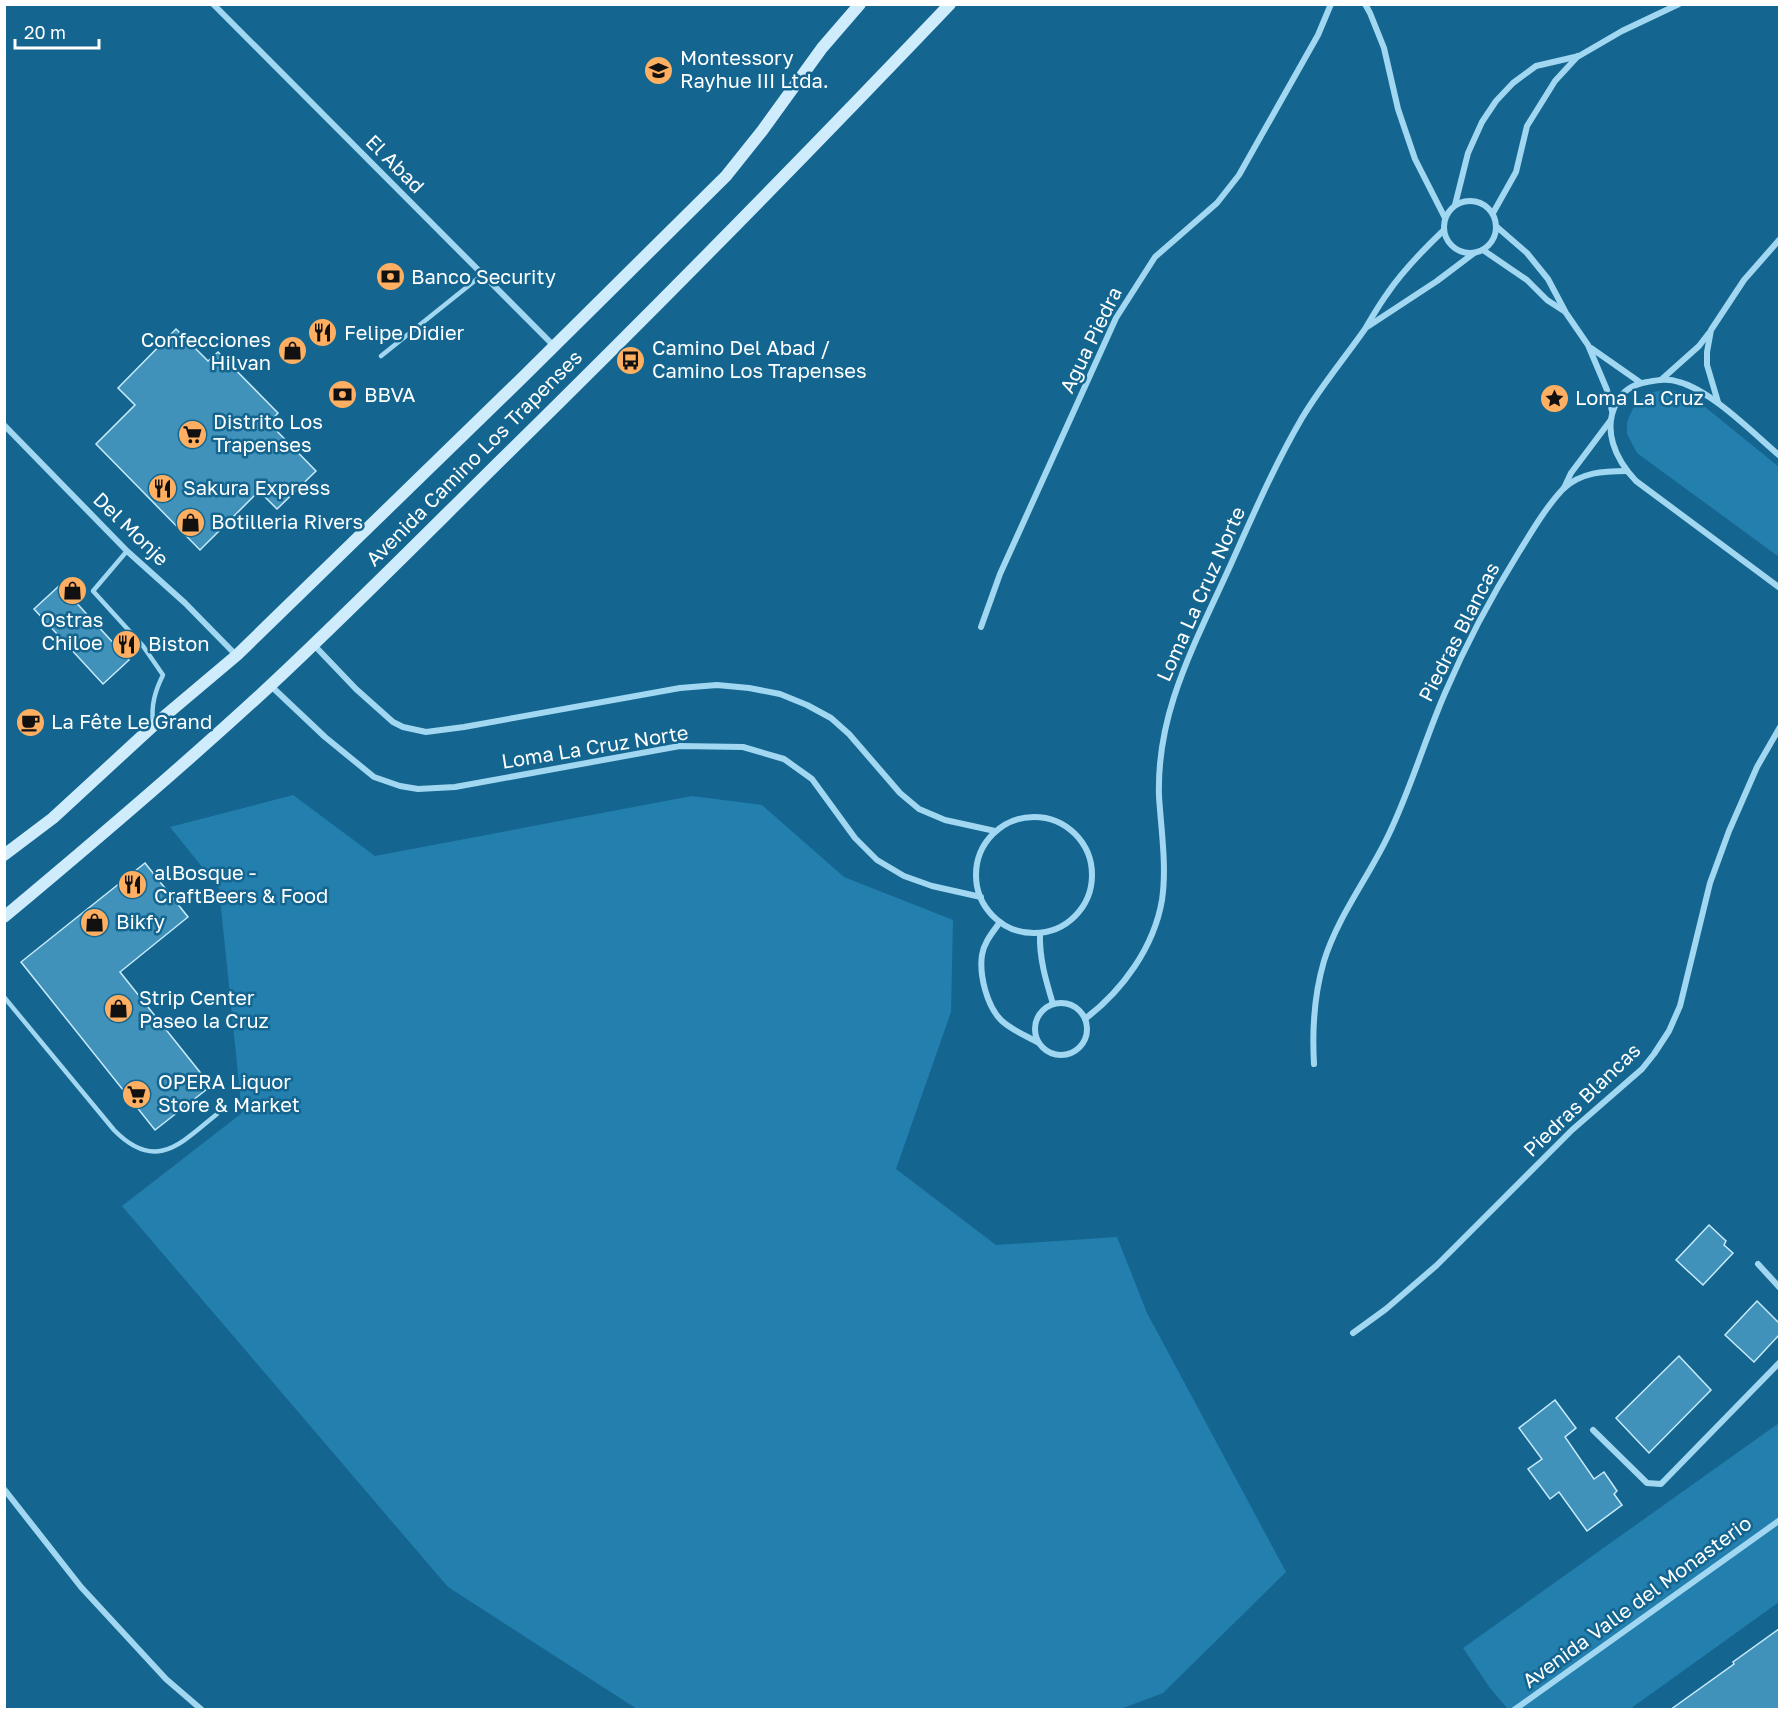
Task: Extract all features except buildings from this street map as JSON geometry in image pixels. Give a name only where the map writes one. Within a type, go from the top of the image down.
[{"type":"main road","name":"Avenida Camino Los Trapenses","points":[[4,855],[53,818],[154,725],[237,655],[554,347],[726,176],[757,138],[822,48],[860,4]]},
{"type":"main road","name":"Avenida Camino Los Trapenses","points":[[4,917],[72,861],[271,685],[314,644],[797,164],[950,4]]},
{"type":"street","name":"El Abad","points":[[213,4],[554,347]]},
{"type":"street","name":"Agua Piedra","points":[[981,627],[1000,574],[1116,318],[1155,257],[1216,203],[1239,175],[1318,35],[1331,4]]},
{"type":"street","points":[[1365,4],[1384,48],[1398,109],[1415,159],[1445,218]]},
{"type":"street","points":[[1492,213],[1516,172],[1527,126],[1555,81],[1578,56],[1622,30],[1679,4]]},
{"type":"street","points":[[1455,205],[1468,153],[1482,122],[1496,101],[1513,83],[1536,66],[1578,56]]},
{"type":"street","points":[[1497,227],[1490,244],[1474,253],[1466,253],[1451,245],[1444,230],[1445,218],[1455,205],[1471,201],[1487,206],[1497,227],[1538,265],[1588,345],[1607,390],[1612,411]]},
{"type":"street","name":"Loma La Cruz Norte","points":[[1085,1019],[1107,1000],[1135,965],[1145,950],[1159,915],[1164,881],[1159,793],[1160,767],[1173,701],[1192,649],[1283,452],[1317,394],[1387,293],[1407,268],[1444,230]]},
{"type":"street","points":[[1662,379],[1699,346],[1744,280],[1779,239]]},
{"type":"street","points":[[1483,250],[1527,280],[1547,300],[1566,313]]},
{"type":"street","name":"Loma La Cruz Norte","points":[[1364,329],[1437,281],[1474,253]]},
{"type":"street","points":[[1711,330],[1707,365],[1718,404]]},
{"type":"street","points":[[1588,345],[1641,383]]},
{"type":"street","points":[[1779,456],[1718,404],[1690,385],[1677,381],[1662,379],[1641,383],[1628,389],[1612,411],[1610,421],[1613,446],[1627,471],[1636,481],[1779,588]]},
{"type":"street","points":[[1564,489],[1571,473],[1610,421]]},
{"type":"street","name":"Del Monje","points":[[4,425],[127,550],[237,655]]},
{"type":"street","name":"Piedras Blancas","points":[[1314,1064],[1314,1010],[1325,959],[1340,925],[1389,834],[1445,693],[1478,624],[1533,530],[1564,489],[1586,475],[1603,471],[1627,471]]},
{"type":"street","name":"Loma La Cruz Norte","points":[[314,644],[356,689],[393,722],[426,732],[680,688],[717,685],[780,694],[831,718],[849,734],[900,793],[919,809],[945,820],[994,831]]},
{"type":"street","name":"Loma La Cruz Norte","points":[[271,685],[325,737],[374,777],[400,786],[418,789],[455,787],[681,746],[744,747],[784,759],[812,779],[855,838],[878,860],[904,876],[932,886],[981,897]]},
{"type":"street","name":"Piedras Blancas","points":[[1353,1333],[1386,1309],[1437,1266],[1572,1130],[1627,1082],[1654,1054],[1669,1031],[1680,1006],[1710,883],[1729,831],[1757,767],[1779,727]]},
{"type":"street","points":[[1026,817],[1047,818],[1072,830],[1084,846],[1092,871],[1087,900],[1080,911],[1065,924],[1040,933],[1019,931],[1000,922],[986,908],[976,877],[981,850],[994,831],[1005,824],[1026,817]]},
{"type":"street","points":[[1000,922],[988,938],[982,955],[983,981],[990,1005],[1001,1020],[1039,1043],[1045,1050],[1057,1055],[1066,1055],[1080,1047],[1085,1039],[1087,1027],[1085,1019],[1079,1011],[1068,1004],[1053,1004],[1045,1008],[1036,1023],[1035,1032],[1039,1043]]},
{"type":"street","points":[[1040,933],[1039,947],[1053,1004]]},
{"type":"street","points":[[1758,1264],[1779,1288]]},
{"type":"street","points":[[1593,1430],[1647,1483],[1661,1484],[1779,1362]]},
{"type":"street","points":[[4,1489],[81,1587],[165,1679],[201,1710]]},
{"type":"street","name":"Avenida Valle del Monasterio","points":[[1514,1710],[1779,1520]]},
{"type":"lane","points":[[381,356],[482,275]]},
{"type":"lane","points":[[127,550],[93,591],[143,646],[163,675],[156,688],[152,709],[154,725]]},
{"type":"lane","points":[[4,997],[114,1130],[136,1147],[163,1152],[179,1144],[217,1114]]},
{"type":"shaded area","points":[[1669,389],[1694,398],[1779,467],[1779,557],[1637,453],[1627,434],[1627,422],[1634,406],[1649,393]]},
{"type":"shaded area","points":[[293,795],[375,856],[692,796],[762,805],[844,877],[953,920],[951,1012],[896,1169],[996,1245],[1117,1237],[1147,1313],[1286,1572],[1163,1693],[1118,1710],[637,1709],[448,1587],[122,1206],[242,1113],[219,888],[170,827]]},
{"type":"shaded area","points":[[1779,1423],[1779,1602],[1630,1709],[1508,1709],[1490,1688],[1463,1648]]},
{"type":"place","name":"Montessory Rayhue III Ltda.","points":[[659,70]]},
{"type":"place","name":"Banco Security","points":[[390,277]]},
{"type":"place","name":"Felipe Didier","points":[[323,333]]},
{"type":"place","name":"Confecciones Hilvan","points":[[292,351]]},
{"type":"place","name":"Camino Del Abad / Camino Los Trapenses","points":[[631,360]]},
{"type":"place","name":"BBVA","points":[[343,395]]},
{"type":"place","name":"Loma La Cruz","points":[[1554,398]]},
{"type":"place","name":"Distrito Los Trapenses","points":[[192,434]]},
{"type":"place","name":"Sakura Express","points":[[162,488]]},
{"type":"place","name":"Botilleria Rivers","points":[[190,522]]},
{"type":"place","name":"Ostras Chiloe","points":[[72,590]]},
{"type":"place","name":"Biston","points":[[127,644]]},
{"type":"place","name":"La Fête Le Grand","points":[[30,722]]},
{"type":"place","name":"alBosque - CraftBeers & Food","points":[[133,884]]},
{"type":"place","name":"Bikfy","points":[[95,922]]},
{"type":"place","name":"Strip Center Paseo la Cruz","points":[[118,1009]]},
{"type":"place","name":"OPERA Liquor Store & Market","points":[[137,1094]]}]
